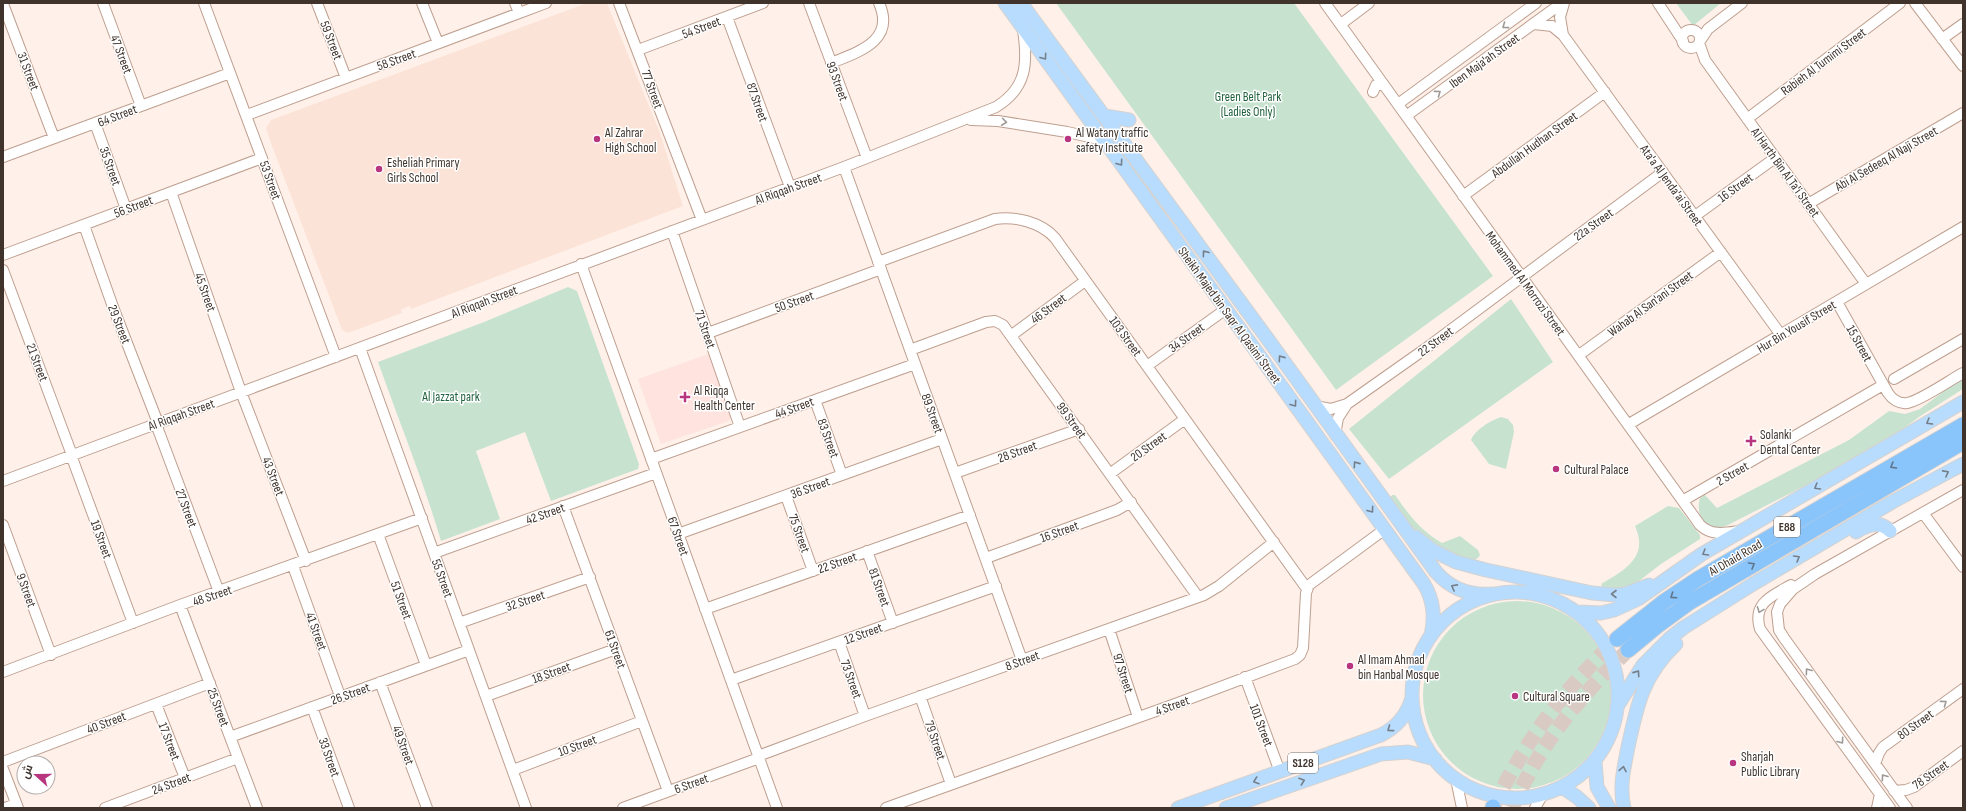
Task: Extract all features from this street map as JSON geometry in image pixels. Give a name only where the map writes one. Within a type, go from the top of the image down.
[{"type":"highway","name":"Al Dhaid Road","points":[[1618,639],[1649,613],[1698,579],[1963,425]]},
{"type":"highway","name":"Al Dhaid Road","points":[[1628,650],[1657,626],[1690,602],[1963,442]]},
{"type":"highway","points":[[1935,459],[1963,449]]},
{"type":"main road","name":"Sheikh Majed bin Saqr Al Qasimi Street","points":[[1004,3],[1429,592],[1434,609],[1431,636]]},
{"type":"main road","name":"Sheikh Majed bin Saqr Al Qasimi Street","points":[[1021,3],[1264,334],[1335,435],[1436,572],[1449,584],[1465,592],[1492,594]]},
{"type":"main road","points":[[1105,116],[1128,120]]},
{"type":"main road","points":[[1226,309],[1235,314],[1255,339],[1260,339],[1264,334]]},
{"type":"main road","points":[[1578,612],[1601,613],[1626,606],[1702,554],[1963,402]]},
{"type":"main road","points":[[1618,707],[1618,685],[1614,664],[1606,645],[1593,627],[1578,612],[1565,604],[1537,594],[1506,592],[1492,594],[1463,606],[1450,615],[1431,636],[1418,661],[1412,698],[1419,730],[1435,759],[1456,779],[1469,787],[1497,796],[1513,798],[1543,794],[1562,787],[1579,775],[1595,760],[1610,735],[1618,707],[1634,678],[1656,651],[1683,628],[1715,607],[1841,534],[1894,501],[1963,464]]},
{"type":"main road","points":[[1400,524],[1421,542],[1443,557],[1486,570],[1592,593],[1616,595],[1634,591],[1664,580]]},
{"type":"main road","points":[[1841,534],[1856,532],[1866,526],[1874,524],[1884,526],[1890,531]]},
{"type":"main road","points":[[1624,808],[1622,775],[1635,712],[1645,684],[1652,672],[1669,650],[1702,623],[1715,607]]},
{"type":"main road","name":"S128","points":[[1178,808],[1388,732],[1403,717],[1412,698]]},
{"type":"main road","name":"S128","points":[[1226,808],[1381,754],[1408,752],[1435,759]]},
{"type":"main road","points":[[1595,760],[1597,787],[1610,808]]},
{"type":"main road","points":[[1562,787],[1577,797],[1589,808]]},
{"type":"street","name":"47 Street","points":[[103,3],[141,106]]},
{"type":"street","name":"53 Street","points":[[204,3],[336,357]]},
{"type":"street","name":"59 Street","points":[[317,3],[346,78]]},
{"type":"street","points":[[422,3],[438,43]]},
{"type":"street","points":[[515,3],[519,13]]},
{"type":"street","name":"58 Street","points":[[247,115],[546,3]]},
{"type":"street","name":"77 Street","points":[[619,3],[702,220]]},
{"type":"street","name":"54 Street","points":[[638,50],[763,3]]},
{"type":"street","name":"93 Street","points":[[809,3],[867,158]]},
{"type":"street","points":[[831,63],[864,49],[876,39],[881,30],[883,19],[879,3]]},
{"type":"street","name":"Mohammed Al Morrozi Street","points":[[1325,3],[1684,500],[1700,525],[1707,530],[1720,533],[1744,530]]},
{"type":"street","points":[[1340,24],[1370,3]]},
{"type":"street","name":"Iben Maja'ah Street","points":[[1398,104],[1536,3]]},
{"type":"street","name":"Iben Maja'ah Street","points":[[1406,116],[1563,3]]},
{"type":"street","name":"Ata'a Al Jenda'ai Street","points":[[1563,3],[1560,17],[1564,35]]},
{"type":"street","points":[[1658,3],[1673,23],[1693,39],[1742,3]]},
{"type":"street","name":"Rabieh Al Tumimi Street","points":[[1747,119],[1900,3]]},
{"type":"street","points":[[1915,3],[1963,66]]},
{"type":"street","name":"31 Street","points":[[3,4],[54,138]]},
{"type":"street","name":"87 Street","points":[[727,17],[790,187]]},
{"type":"street","name":"Ata'a Al Jenda'ai Street","points":[[1534,24],[1552,26],[1564,35],[1781,335]]},
{"type":"street","points":[[1942,39],[1963,24]]},
{"type":"street","name":"Al Riqqah Street","points":[[3,481],[965,121],[1002,104],[1012,95],[1020,84],[1026,63],[1023,28]]},
{"type":"street","name":"Al Harth Bin Al Ta'i Street","points":[[1693,39],[1705,60],[1866,284]]},
{"type":"street","name":"64 Street","points":[[3,157],[230,73]]},
{"type":"street","points":[[1373,92],[1376,85],[1383,85]]},
{"type":"street","name":"Abdullah Hudhan Street","points":[[1463,196],[1605,92]]},
{"type":"street","name":"Abi Al Sedeeq Al Naji Street","points":[[1808,204],[1963,113]]},
{"type":"street","name":"Al Riqqah Street","points":[[965,121],[998,122],[1068,132],[1103,140]]},
{"type":"street","name":"35 Street","points":[[95,123],[126,208]]},
{"type":"street","name":"56 Street","points":[[3,255],[262,158]]},
{"type":"street","name":"16 Street","points":[[1695,216],[1775,158]]},
{"type":"street","name":"89 Street","points":[[844,167],[1022,660]]},
{"type":"street","name":"22a Street","points":[[1522,276],[1663,172]]},
{"type":"street","name":"45 Street","points":[[171,192],[241,392]]},
{"type":"street","name":"103 Street","points":[[879,265],[989,220],[1006,218],[1033,224],[1047,230],[1055,238],[1307,589]]},
{"type":"street","name":"29 Street","points":[[84,225],[112,307],[157,423]]},
{"type":"street","name":"Hur Bin Yousif Street","points":[[1629,424],[1963,227]]},
{"type":"street","name":"71 Street","points":[[672,231],[740,427]]},
{"type":"street","name":"Wahab Al San'ani Street","points":[[1579,355],[1721,252]]},
{"type":"street","name":"67 Street","points":[[581,264],[777,808]]},
{"type":"street","name":"50 Street","points":[[708,333],[879,265]]},
{"type":"street","name":"21 Street","points":[[3,270],[72,455]]},
{"type":"street","name":"22 Street","points":[[1315,406],[1331,409],[1347,404],[1425,349],[1522,276]]},
{"type":"street","name":"46 Street","points":[[1012,335],[1085,281]]},
{"type":"street","name":"15 Street","points":[[1837,302],[1883,385],[1891,397],[1899,402],[1908,403],[1963,373]]},
{"type":"street","name":"34 Street","points":[[1147,366],[1226,309]]},
{"type":"street","name":"99 Street","points":[[910,350],[991,321],[1003,325],[1012,335],[1111,473],[1198,597]]},
{"type":"street","points":[[1894,378],[1963,339]]},
{"type":"street","name":"55 Street","points":[[360,348],[526,808]]},
{"type":"street","name":"44 Street","points":[[651,459],[915,364]]},
{"type":"street","name":"2 Street","points":[[1684,500],[1883,385]]},
{"type":"street","name":"43 Street","points":[[241,392],[306,561]]},
{"type":"street","name":"83 Street","points":[[815,400],[842,476]]},
{"type":"street","name":"22 Street","points":[[1335,435],[1338,418],[1347,404]]},
{"type":"street","name":"20 Street","points":[[1111,473],[1186,419]]},
{"type":"street","name":"27 Street","points":[[157,423],[219,592]]},
{"type":"street","name":"28 Street","points":[[955,473],[1079,429]]},
{"type":"street","name":"36 Street","points":[[678,534],[942,439]]},
{"type":"street","name":"19 Street","points":[[72,455],[133,623]]},
{"type":"street","name":"42 Street","points":[[434,553],[656,473]]},
{"type":"street","points":[[1890,808],[1766,640],[1758,621],[1758,612],[1762,604],[1769,598],[1815,574],[1963,490]]},
{"type":"street","name":"75 Street","points":[[786,496],[813,571]]},
{"type":"street","name":"16 Street","points":[[986,558],[1113,511],[1130,502]]},
{"type":"street","name":"61 Street","points":[[564,506],[668,792]]},
{"type":"street","points":[[1923,513],[1963,567]]},
{"type":"street","name":"22 Street","points":[[705,609],[970,515]]},
{"type":"street","name":"48 Street","points":[[3,672],[180,605],[293,566],[422,518]]},
{"type":"street","name":"9 Street","points":[[3,525],[51,655]]},
{"type":"street","points":[[1307,589],[1312,581],[1385,529]]},
{"type":"street","name":"51 Street","points":[[378,534],[426,665]]},
{"type":"street","name":"8 Street","points":[[759,757],[865,716],[1198,597],[1219,586],[1274,542]]},
{"type":"street","name":"81 Street","points":[[867,551],[893,623]]},
{"type":"street","name":"41 Street","points":[[293,566],[340,696]]},
{"type":"street","points":[[1815,574],[1786,596],[1780,604],[1777,621],[1784,638],[1907,808]]},
{"type":"street","name":"32 Street","points":[[459,623],[590,577]]},
{"type":"street","name":"12 Street","points":[[731,680],[996,586]]},
{"type":"street","name":"4 Street","points":[[886,808],[1294,659],[1300,655],[1303,648],[1307,589]]},
{"type":"street","name":"25 Street","points":[[180,605],[257,808]]},
{"type":"street","name":"97 Street","points":[[1109,629],[1138,717]]},
{"type":"street","name":"73 Street","points":[[839,642],[865,716]]},
{"type":"street","name":"18 Street","points":[[486,696],[616,649]]},
{"type":"street","name":"26 Street","points":[[230,737],[469,650]]},
{"type":"street","name":"101 Street","points":[[1245,677],[1280,772]]},
{"type":"street","name":"49 Street","points":[[380,682],[428,808]]},
{"type":"street","name":"40 Street","points":[[3,762],[210,683]]},
{"type":"street","name":"80 Street","points":[[1875,764],[1883,747],[1963,689]]},
{"type":"street","name":"79 Street","points":[[920,696],[951,784]]},
{"type":"street","name":"17 Street","points":[[156,704],[185,778]]},
{"type":"street","name":"33 Street","points":[[312,707],[349,808]]},
{"type":"street","name":"10 Street","points":[[513,770],[642,721]]},
{"type":"street","points":[[1828,724],[1836,722],[1844,731],[1852,734]]},
{"type":"street","name":"78 Street","points":[[1894,791],[1906,790],[1914,787],[1963,751]]},
{"type":"street","name":"6 Street","points":[[623,808],[759,757]]},
{"type":"street","name":"24 Street","points":[[104,808],[238,758]]},
{"type":"street","points":[[3,769],[17,806],[5,808]]},
{"type":"street","points":[[1456,779],[1462,808]]},
{"type":"street","points":[[1535,808],[1543,794]]},
{"type":"street","points":[[1877,808],[1880,794]]},
{"type":"shaded area","points":[[587,3],[607,3],[660,133],[683,206],[411,309],[409,306],[401,310],[402,313],[348,333],[342,330],[272,146],[266,128],[271,120]]},
{"type":"shaded area","name":"Al Riqqa Health Center","points":[[711,353],[732,415],[729,421],[661,444],[638,379]]},
{"type":"green space","name":"Green Belt Park (Ladies Only)","points":[[1056,3],[1294,3],[1493,276],[1336,390]]},
{"type":"green space","points":[[1676,3],[1721,3],[1693,26]]},
{"type":"green space","name":"Al Jazzat park","points":[[568,287],[577,291],[639,464],[638,469],[551,501],[525,432],[476,451],[500,519],[441,541],[419,473],[378,362],[484,322]]},
{"type":"green space","points":[[1511,299],[1553,362],[1389,479],[1349,429]]},
{"type":"green space","points":[[1963,377],[1963,389],[1919,417],[1873,451],[1728,525],[1716,528],[1711,527],[1703,521],[1699,513],[1699,503],[1700,498],[1705,495],[1717,508],[1849,440],[1889,411],[1905,414],[1920,409]]},
{"type":"green space","points":[[1501,417],[1508,419],[1513,425],[1514,432],[1506,469],[1489,464],[1471,440],[1473,436],[1484,426]]},
{"type":"green space","points":[[1392,495],[1395,495],[1405,509],[1427,533],[1442,543],[1460,536],[1478,550],[1480,555],[1478,558],[1471,562],[1424,539],[1408,525],[1389,499]]},
{"type":"green space","points":[[1668,506],[1679,508],[1700,535],[1700,539],[1661,564],[1634,585],[1625,589],[1604,590],[1601,584],[1626,568],[1637,554],[1639,537],[1635,526]]},
{"type":"green space","points":[[1508,601],[1526,601],[1544,605],[1561,612],[1577,622],[1590,635],[1604,659],[1611,686],[1611,704],[1604,731],[1590,755],[1577,768],[1561,778],[1544,785],[1526,789],[1508,789],[1490,785],[1473,778],[1457,768],[1444,755],[1434,739],[1427,722],[1423,704],[1423,686],[1427,668],[1434,651],[1444,635],[1457,622],[1473,612],[1490,605]]},
{"type":"tunnel","points":[[1493,807],[1519,759],[1547,717],[1579,678],[1617,639]]},
{"type":"tunnel","points":[[1512,808],[1523,784],[1548,742],[1576,705],[1628,650]]},
{"type":"place","name":"Al Zahrar High School","points":[[597,139]]},
{"type":"place","name":"Al Watany traffic safety Institute","points":[[1068,139]]},
{"type":"place","name":"Esheliah Primary Girls School","points":[[379,169]]},
{"type":"place","name":"Al Riqqa Health Center","points":[[685,397]]},
{"type":"place","name":"Solanki Dental Center","points":[[1751,441]]},
{"type":"place","name":"Cultural Palace","points":[[1556,469]]},
{"type":"place","name":"Al Imam Ahmad bin Hanbal Mosque","points":[[1350,666]]},
{"type":"place","name":"Cultural Square","points":[[1515,696]]},
{"type":"place","name":"Sharjah Public Library","points":[[1733,763]]}]
